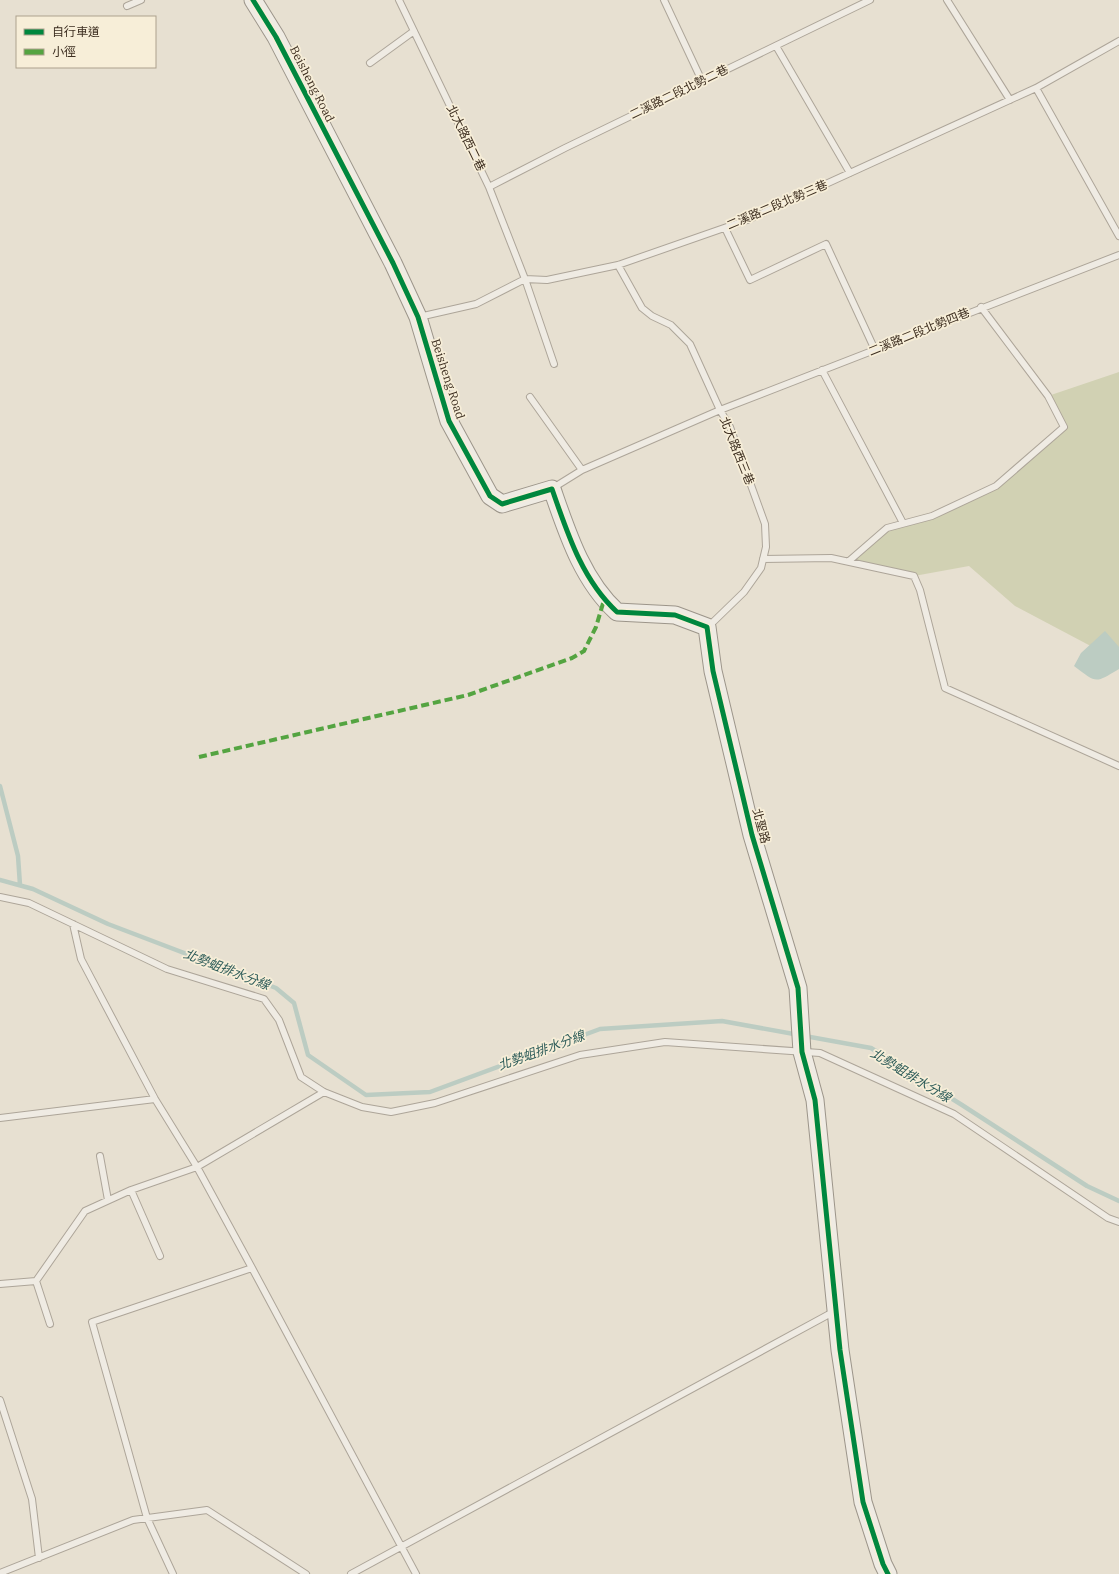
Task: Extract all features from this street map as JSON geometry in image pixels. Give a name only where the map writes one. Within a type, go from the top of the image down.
[{"type":"street","name":"Beisheng Road","points":[[253,0],[276,37],[393,263],[418,317],[449,421],[490,496],[502,504],[552,489]]},
{"type":"street","points":[[552,489],[574,551],[604,600],[617,612],[675,615],[707,628]]},
{"type":"street","name":"北聖路","points":[[707,628],[713,671],[752,835],[798,988],[801,1041],[815,1100],[840,1350],[863,1502],[883,1564],[888,1574]]},
{"type":"lane","points":[[128,6],[141,0]]},
{"type":"lane","name":"北大路西二巷","points":[[399,0],[489,187],[525,279],[554,364]]},
{"type":"lane","points":[[664,0],[702,81]]},
{"type":"lane","name":"二溪路二段北勢二巷","points":[[489,187],[565,148],[776,46],[862,2],[870,0]]},
{"type":"lane","points":[[947,0],[1010,100]]},
{"type":"lane","points":[[370,63],[414,31]]},
{"type":"lane","name":"二溪路二段北勢三巷","points":[[418,317],[476,304],[525,279],[547,280],[618,265],[747,220],[1036,88],[1119,41]]},
{"type":"lane","points":[[776,46],[850,173]]},
{"type":"lane","points":[[1036,88],[1119,236]]},
{"type":"lane","points":[[725,228],[750,280],[826,244],[875,350]]},
{"type":"lane","name":"二溪路二段北勢四巷","points":[[552,489],[582,470],[720,410],[1119,255]]},
{"type":"lane","name":"北大路西三巷","points":[[618,265],[642,308],[652,316],[671,325],[690,344],[720,410],[730,427],[766,524],[766,547],[760,568],[744,592],[707,628]]},
{"type":"lane","points":[[849,561],[886,528],[932,516],[996,486],[1064,427],[1048,396],[981,308]]},
{"type":"lane","points":[[822,370],[903,523]]},
{"type":"lane","points":[[530,397],[582,470]]},
{"type":"lane","points":[[763,559],[832,558],[914,576],[920,590],[945,688],[1119,766]]},
{"type":"lane","points":[[0,897],[29,903],[167,970],[264,999],[279,1020],[302,1076],[324,1092],[362,1107],[391,1112],[435,1103],[580,1055],[665,1042],[801,1041],[820,1053],[954,1114],[1108,1218],[1119,1222]]},
{"type":"lane","points":[[73,924],[81,959],[154,1099],[197,1167],[400,1547],[416,1574]]},
{"type":"lane","points":[[0,1284],[36,1280],[86,1211],[131,1190],[197,1167],[324,1092]]},
{"type":"lane","points":[[0,1118],[154,1099]]},
{"type":"lane","points":[[100,1156],[108,1200]]},
{"type":"lane","points":[[131,1190],[160,1256]]},
{"type":"lane","points":[[173,1574],[147,1518],[92,1322],[252,1268]]},
{"type":"lane","points":[[36,1280],[50,1324]]},
{"type":"lane","points":[[351,1574],[836,1310]]},
{"type":"lane","points":[[0,1400],[1,1407],[32,1499],[39,1558]]},
{"type":"lane","points":[[0,1573],[133,1520],[207,1510],[306,1574]]},
{"type":"green space","points":[[1119,372],[1119,661],[1015,606],[969,566],[914,576],[849,561],[887,528],[932,516],[996,486],[1064,427],[1048,396]]},
{"type":"shaded area","points":[[1105,631],[1119,647],[1119,669],[1096,680],[1087,676],[1074,666],[1081,653]]},
{"type":"waterway","points":[[0,786],[18,856],[20,885]]},
{"type":"waterway","name":"北勢蛆排水分線","points":[[0,880],[33,889],[108,924],[276,988],[294,1003],[308,1055],[366,1095],[430,1092],[600,1029],[722,1021],[871,1048],[1087,1186],[1119,1201]]},
{"type":"marked path","points":[[199,757],[468,695],[572,658],[584,651],[596,627],[604,600]]},
{"type":"cycle path","points":[[253,0],[276,37],[393,263],[418,317],[449,421],[490,496],[502,504],[552,489],[577,555],[594,585],[617,612],[675,615],[707,627],[713,671],[752,835],[798,988],[802,1052],[815,1100],[840,1350],[863,1502],[883,1564],[888,1574]]}]
